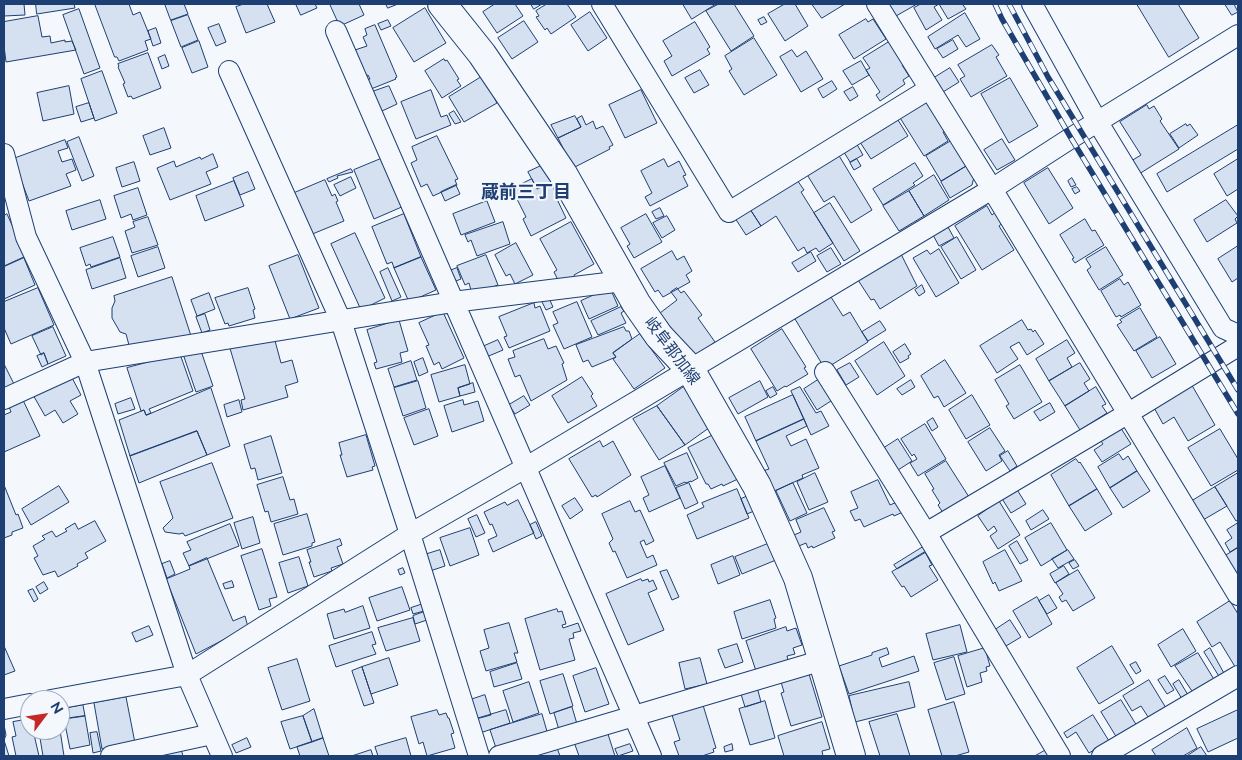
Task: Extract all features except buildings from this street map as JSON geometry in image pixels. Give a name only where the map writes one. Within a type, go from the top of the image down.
[{"type":"main road","name":"岐阜那加線","points":[[442,4],[482,54],[563,174],[636,303],[659,336],[690,369],[757,486],[798,578],[851,756]]},
{"type":"street","points":[[602,4],[729,212],[929,89]]},
{"type":"street","points":[[877,4],[992,189],[1238,595]]},
{"type":"street","points":[[1032,4],[1097,122],[1223,328],[1238,335]]},
{"type":"street","points":[[336,32],[651,756]]},
{"type":"street","points":[[70,697],[187,675],[410,534],[525,468],[992,189],[1238,35]]},
{"type":"street","points":[[229,71],[341,321],[479,756]]},
{"type":"street","points":[[4,154],[26,237],[85,362],[187,675],[222,756]]},
{"type":"street","points":[[4,399],[85,362],[453,302],[623,281]]},
{"type":"street","points":[[926,532],[1127,414],[1238,346]]},
{"type":"street","points":[[825,372],[926,532],[1060,756]]},
{"type":"street","points":[[499,756],[823,660]]},
{"type":"street","points":[[1102,756],[1126,750],[1238,676]]},
{"type":"street","points":[[4,709],[20,706]]},
{"type":"street","points":[[111,756],[212,734]]},
{"type":"railway","points":[[995,4],[1071,138],[1238,414]]},
{"type":"railway","points":[[1009,4],[1048,77],[1238,390]]},
{"type":"district","name":"蔵前三丁目","points":[[526,193]]}]
